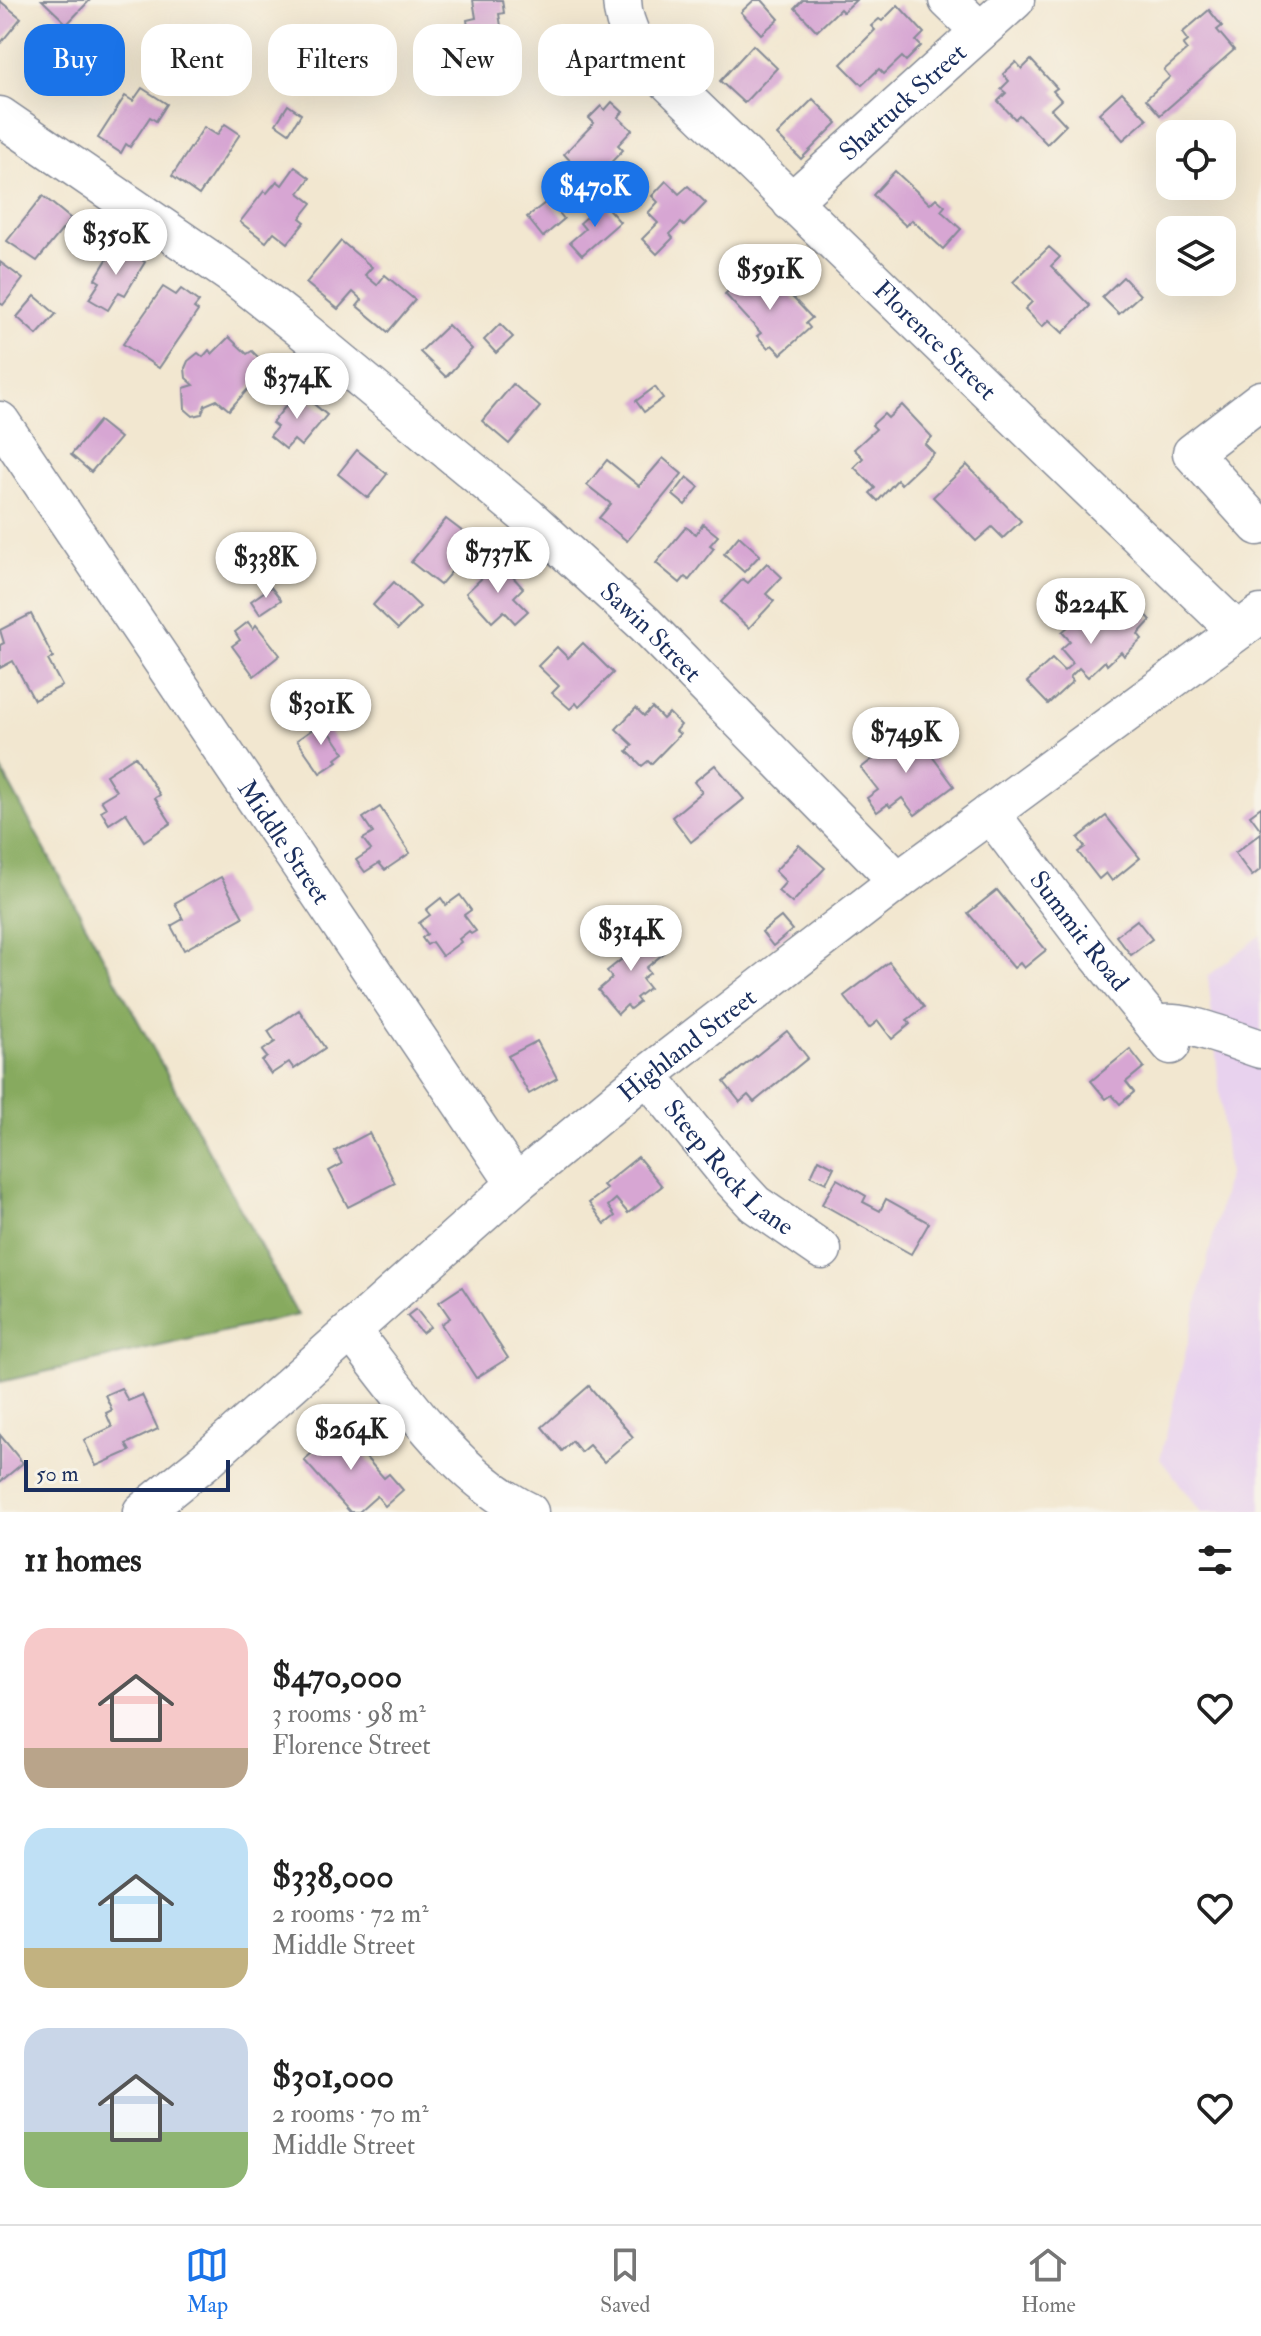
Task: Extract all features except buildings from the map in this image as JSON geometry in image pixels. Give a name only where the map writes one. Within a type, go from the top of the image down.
[{"type":"street","name":"Florence Street","points":[[622,0],[622,12],[643,56],[791,202],[1249,623]]},
{"type":"street","points":[[948,0],[980,31]]},
{"type":"street","name":"Shattuck Street","points":[[791,202],[1015,0]]},
{"type":"street","name":"Sawin Street","points":[[0,116],[235,277],[528,517],[645,624],[898,881]]},
{"type":"street","points":[[1261,400],[1192,453],[1258,526],[1261,525]]},
{"type":"street","name":"Middle Street","points":[[0,421],[516,1184]]},
{"type":"street","name":"Highland Street","points":[[142,1512],[204,1462],[516,1184],[647,1075],[898,881],[1249,623]]},
{"type":"street","name":"Summit Road","points":[[990,813],[1092,948],[1163,1035],[1169,1022],[1184,1024],[1261,1049]]},
{"type":"street","name":"Steep Rock Lane","points":[[647,1075],[755,1204],[822,1250]]},
{"type":"street","points":[[352,1332],[434,1434],[489,1487],[529,1512]]},
{"type":"shaded area","points":[[1261,935],[1261,1512],[1201,1512],[1160,1459],[1228,1174],[1208,976]]},
{"type":"green space","points":[[0,767],[298,1315],[0,1382]]}]
